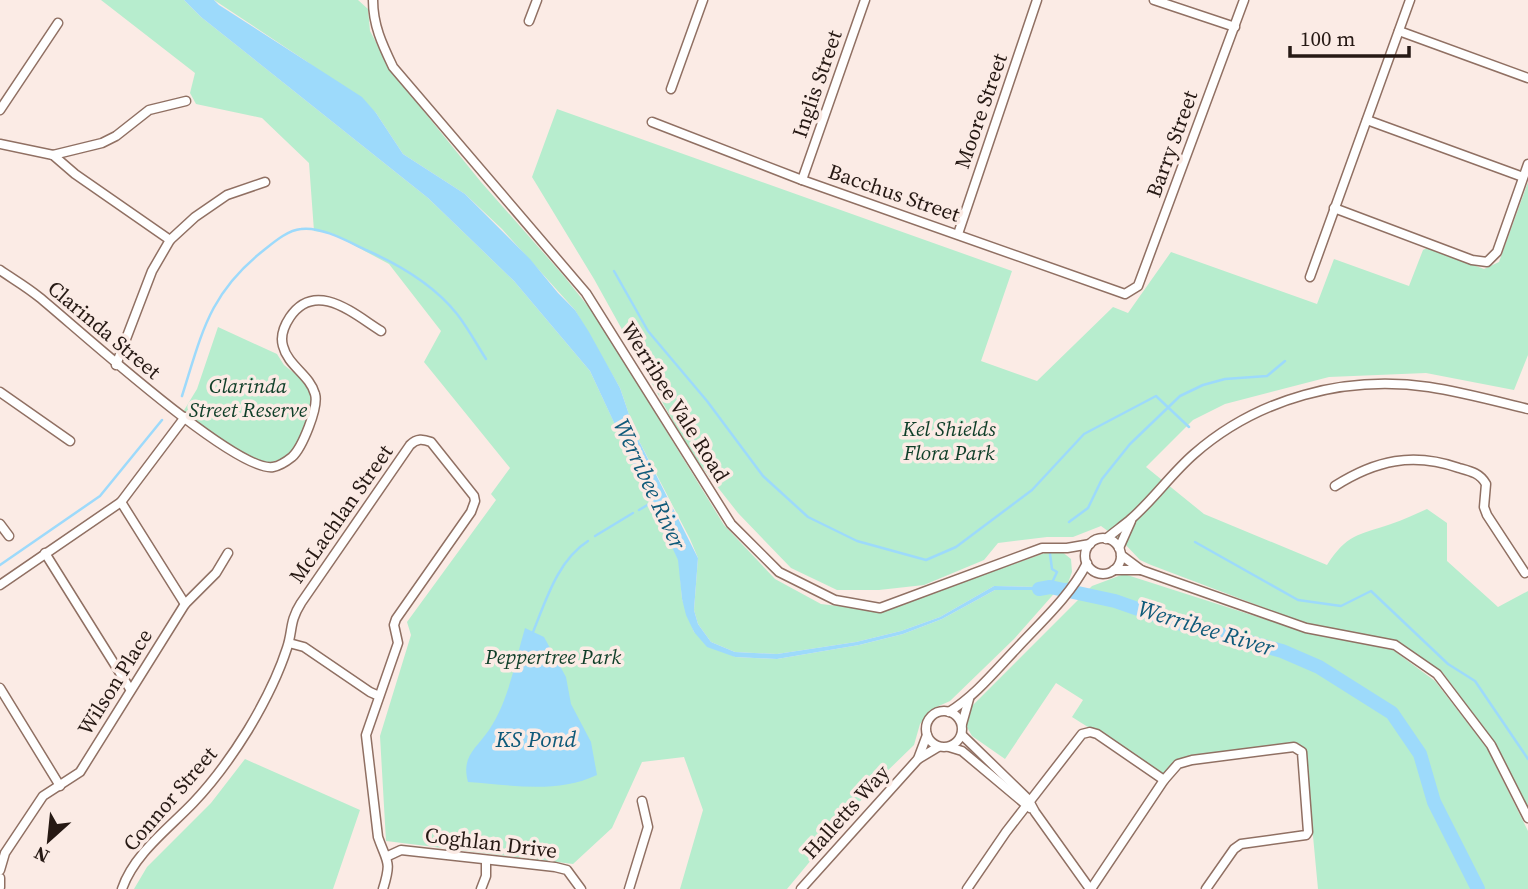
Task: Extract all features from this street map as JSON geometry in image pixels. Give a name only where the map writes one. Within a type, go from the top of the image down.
[{"type":"street","name":"Werribee Vale Road","points":[[373,0],[378,37],[393,66],[586,293],[731,524],[779,572],[835,600],[880,608],[1042,548],[1090,544]]},
{"type":"street","points":[[529,21],[537,0]]},
{"type":"street","points":[[671,89],[703,0]]},
{"type":"street","name":"Inglis Street","points":[[802,180],[865,0]]},
{"type":"street","name":"Moore Street","points":[[958,234],[1037,0]]},
{"type":"street","points":[[1154,0],[1235,27]]},
{"type":"street","name":"Barry Street","points":[[1125,294],[1138,286],[1244,0]]},
{"type":"street","points":[[1310,277],[1410,0]]},
{"type":"street","points":[[0,110],[58,23]]},
{"type":"street","points":[[1399,31],[1528,78]]},
{"type":"street","points":[[0,144],[53,155],[102,144],[149,110],[186,101]]},
{"type":"street","points":[[1367,120],[1523,177]]},
{"type":"street","name":"Bacchus Street","points":[[652,122],[802,180],[1125,294]]},
{"type":"street","points":[[53,155],[75,174],[170,240]]},
{"type":"street","points":[[1334,208],[1472,260],[1487,262],[1497,252],[1528,164]]},
{"type":"street","points":[[116,365],[152,271],[170,240],[195,217],[227,195],[265,182]]},
{"type":"street","name":"Clarinda Street","points":[[0,270],[38,296],[116,365],[253,464],[272,467],[291,458],[305,435],[316,402],[315,393],[306,378],[289,361],[282,344],[282,332],[292,314],[301,305],[312,300],[336,302],[381,331]]},
{"type":"street","points":[[1074,587],[1090,544],[1097,539],[1106,538],[1132,519],[1194,454],[1229,426],[1289,399],[1333,387],[1382,384],[1428,387],[1528,409]]},
{"type":"street","points":[[0,392],[70,441]]},
{"type":"street","points":[[0,585],[121,502],[185,417]]},
{"type":"street","name":"McLachlan Street","points":[[267,696],[289,643],[290,627],[301,603],[410,445],[419,440],[431,443],[474,496],[475,501],[471,512],[396,619],[394,625],[398,643],[366,735],[379,837],[382,849],[388,856],[389,868],[383,889]]},
{"type":"street","points":[[1335,486],[1366,469],[1396,461],[1419,459],[1442,462],[1477,474],[1483,479],[1486,489],[1484,507],[1487,514],[1527,574]]},
{"type":"street","points":[[121,502],[185,604]]},
{"type":"street","points":[[1114,570],[1118,566],[1120,551],[1132,519]]},
{"type":"street","points":[[0,524],[9,536]]},
{"type":"street","points":[[1106,538],[1141,570]]},
{"type":"street","points":[[1067,548],[1086,560],[1099,573]]},
{"type":"street","points":[[45,553],[130,689]]},
{"type":"street","name":"Wilson Place","points":[[0,870],[5,853],[43,796],[79,772],[185,604],[216,573],[228,553]]},
{"type":"street","points":[[949,712],[969,699],[1074,587],[1099,573],[1141,570],[1306,628],[1395,645],[1437,674],[1491,745],[1528,818]]},
{"type":"street","points":[[289,643],[304,647],[379,696]]},
{"type":"street","points":[[0,688],[60,786]]},
{"type":"street","name":"Connor Street","points":[[122,889],[142,855],[222,769],[248,731],[267,696]]},
{"type":"street","points":[[950,747],[962,735],[962,723],[969,699]]},
{"type":"street","points":[[962,723],[949,712],[938,712],[929,719],[926,735],[938,747],[962,751],[1030,806],[1091,889],[1164,780],[1178,764],[1200,758],[1294,747],[1302,752],[1308,832],[1306,835],[1241,844],[1234,849],[1206,889]]},
{"type":"street","points":[[967,889],[1006,832],[1030,806],[1082,734],[1097,734],[1164,780]]},
{"type":"street","name":"Halletts Way","points":[[918,759],[926,735]]},
{"type":"street","points":[[962,735],[1028,799],[1030,806]]},
{"type":"street","name":"Halletts Way","points":[[801,889],[918,759],[938,747]]},
{"type":"street","points":[[629,889],[648,827],[642,801]]},
{"type":"street","name":"Coghlan Drive","points":[[388,856],[401,850],[555,867],[567,870],[581,889]]},
{"type":"street","points":[[481,889],[486,876],[486,860]]},
{"type":"street","points":[[0,878],[0,887]]},
{"type":"green space","name":"Peppertree Park","points":[[101,0],[184,0],[201,17],[428,198],[514,281],[590,371],[679,561],[682,599],[694,632],[735,657],[777,659],[859,645],[903,634],[942,619],[995,590],[1059,588],[1014,639],[950,701],[932,709],[920,724],[914,745],[877,781],[787,889],[680,889],[703,810],[684,757],[642,762],[612,828],[573,864],[386,841],[380,736],[411,635],[407,622],[496,500],[491,494],[510,468],[424,362],[441,331],[389,264],[331,233],[314,231],[309,163],[262,118],[196,104],[190,93],[195,73]]},
{"type":"green space","points":[[214,0],[358,0],[368,9],[370,31],[392,72],[481,182],[595,315],[724,525],[775,579],[821,604],[880,611],[1045,553],[1061,551],[1071,559],[1072,572],[1068,583],[1039,587],[994,586],[940,617],[901,631],[856,642],[777,654],[735,652],[711,642],[698,624],[694,610],[698,558],[636,435],[620,388],[575,310],[502,229],[465,194],[403,154],[376,113],[306,61]]},
{"type":"green space","name":"Kel Shields Flora Park","points":[[557,109],[1012,271],[981,361],[1037,381],[1113,307],[1128,313],[1171,252],[1317,304],[1334,259],[1409,286],[1423,250],[1427,248],[1484,269],[1499,262],[1528,182],[1528,355],[1514,390],[1426,373],[1329,377],[1225,404],[1193,420],[1146,467],[1204,514],[1327,565],[1341,547],[1354,537],[1427,509],[1447,523],[1447,561],[1498,607],[1528,591],[1528,808],[1494,741],[1443,673],[1398,641],[1307,624],[1151,565],[1140,560],[1123,542],[1101,526],[1073,537],[998,543],[984,560],[924,585],[879,590],[837,590],[791,568],[738,513],[690,452],[594,279],[532,177]]},
{"type":"green space","name":"Clarinda Street Reserve","points":[[218,327],[277,354],[284,365],[304,381],[311,394],[311,402],[302,434],[290,456],[272,462],[254,462],[183,412],[197,389]]},
{"type":"green space","points":[[1124,574],[1305,632],[1393,650],[1435,681],[1487,748],[1528,831],[1528,889],[1318,889],[1305,751],[1296,745],[1199,754],[1175,761],[1164,775],[1072,717],[1083,700],[1056,683],[1005,759],[972,736],[964,722],[970,708],[1092,586]]},
{"type":"green space","points":[[245,759],[360,810],[333,889],[134,889],[147,867],[211,803]]},
{"type":"water","points":[[184,0],[214,0],[362,97],[403,154],[465,194],[530,259],[575,310],[620,388],[636,435],[698,558],[694,610],[698,624],[711,642],[735,652],[777,654],[856,642],[901,631],[940,617],[994,586],[1039,587],[1073,582],[1073,586],[1039,590],[995,590],[942,619],[903,634],[859,645],[777,659],[735,657],[707,647],[694,632],[686,615],[678,560],[590,371],[514,281],[428,198],[201,17]]},
{"type":"water","name":"KS Pond","points":[[525,628],[544,637],[566,677],[571,704],[591,742],[597,775],[566,785],[550,786],[468,782],[468,759],[502,706]]},
{"type":"waterway","points":[[182,396],[202,333],[219,298],[246,266],[272,243],[301,229],[335,235],[416,277],[438,294],[457,314],[486,359]]},
{"type":"waterway","points":[[614,271],[648,331],[707,401],[763,476],[808,517],[857,541],[926,560],[956,547],[1032,490],[1084,434],[1156,396],[1189,427]]},
{"type":"waterway","points":[[1069,522],[1088,508],[1102,479],[1130,444],[1180,396],[1203,385],[1225,379],[1267,376],[1285,361]]},
{"type":"waterway","points":[[0,565],[100,496],[162,420]]},
{"type":"waterway","points":[[639,510],[654,501]]},
{"type":"waterway","points":[[595,536],[633,513]]},
{"type":"waterway","points":[[533,632],[561,570],[588,541]]},
{"type":"waterway","points":[[1195,542],[1298,600],[1341,606],[1371,591],[1448,664],[1475,681],[1528,759]]},
{"type":"waterway","points":[[1050,554],[1052,569],[1057,572],[1050,587]]},
{"type":"waterway","name":"Werribee River","points":[[1039,589],[1050,587],[1115,601],[1178,623],[1282,651],[1319,667],[1392,713],[1420,754],[1434,802],[1478,889]]}]
